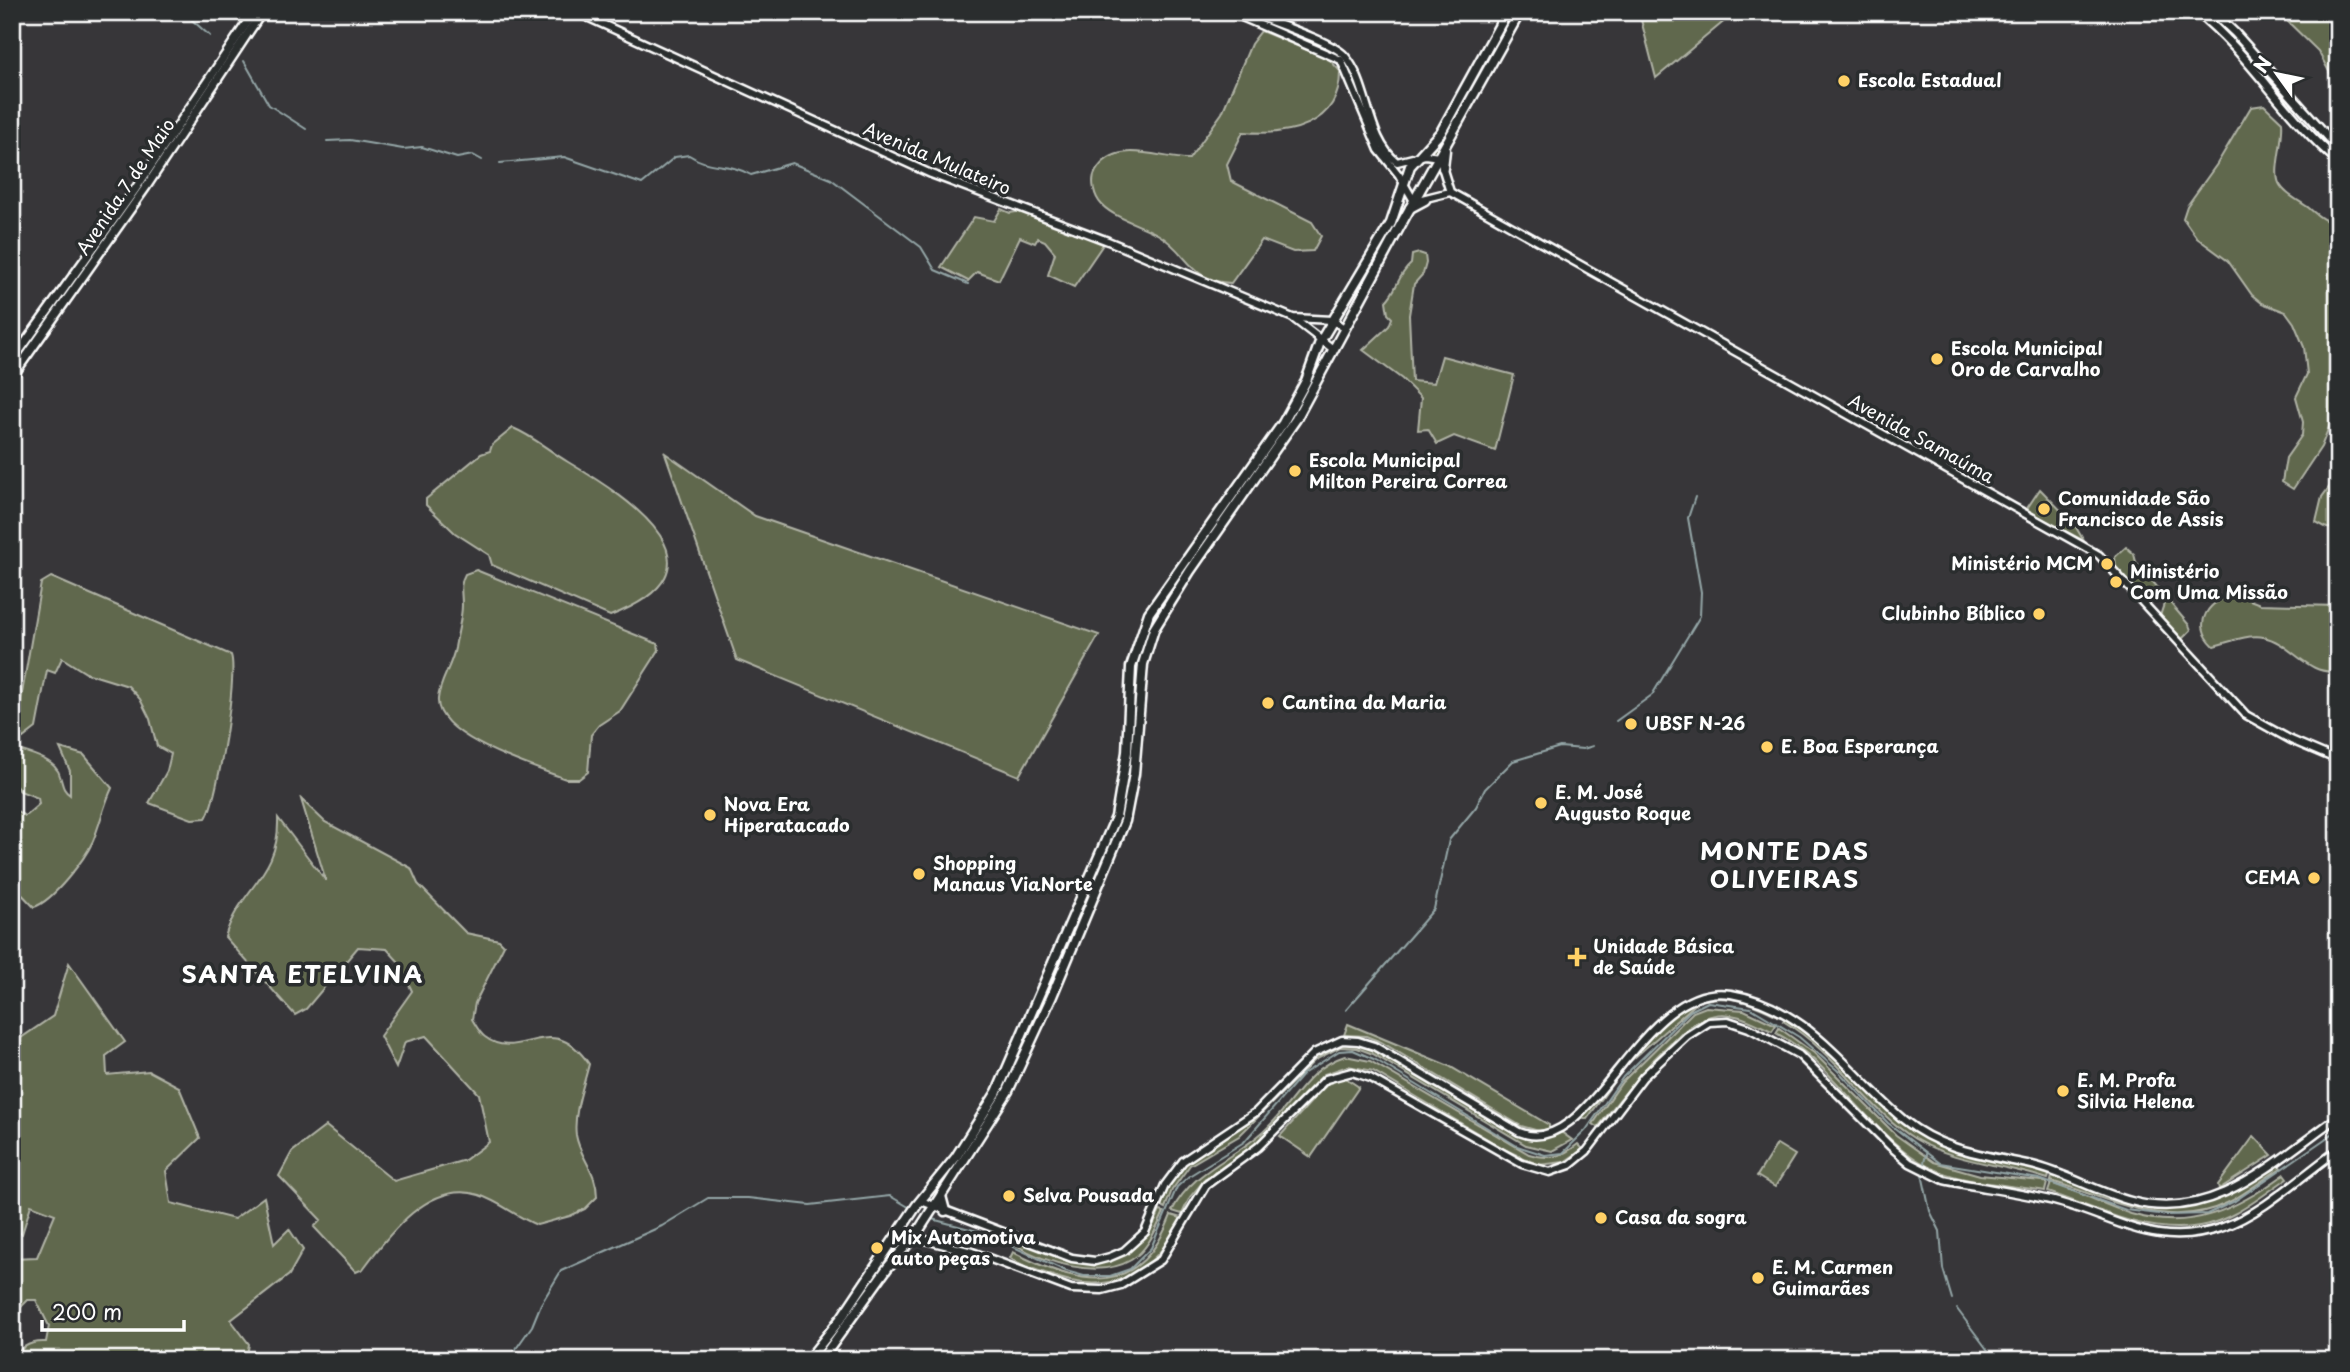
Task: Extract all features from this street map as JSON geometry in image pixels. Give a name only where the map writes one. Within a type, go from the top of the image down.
[{"type":"main road","name":"Avenida 7 de Maio","points":[[12,361],[134,191],[254,12]]},
{"type":"main road","name":"Avenida 7 de Maio","points":[[12,377],[146,187],[262,12]]},
{"type":"main road","points":[[808,1360],[842,1317],[919,1203],[956,1157],[997,1092],[1115,817],[1126,752],[1131,667],[1149,613],[1266,450],[1306,382],[1320,342],[1332,320],[1391,223],[1403,182],[1415,158],[1441,132],[1507,12]]},
{"type":"main road","points":[[821,1360],[933,1209],[996,1111],[1023,1061],[1125,821],[1134,774],[1143,664],[1154,629],[1189,571],[1290,429],[1520,12]]},
{"type":"main road","points":[[2197,12],[2246,58],[2305,128],[2338,161]]},
{"type":"main road","points":[[2213,12],[2338,148]]},
{"type":"main road","points":[[1443,168],[1444,147]]},
{"type":"main road","points":[[1412,205],[1425,200]]},
{"type":"main road","points":[[941,1196],[945,1211]]},
{"type":"street","name":"Avenida Mulateiro","points":[[576,12],[923,171],[1108,241],[1293,318],[1320,342],[1333,349]]},
{"type":"street","points":[[1230,12],[1338,58],[1358,90]]},
{"type":"street","points":[[1247,12],[1339,51],[1347,59],[1385,153],[1403,182],[1412,205]]},
{"type":"street","points":[[1385,153],[1397,162],[1439,157],[1450,192],[1425,200]]},
{"type":"street","name":"Avenida Samaúma","points":[[1450,192],[2099,555],[2246,715],[2271,731],[2338,760]]},
{"type":"street","name":"Avenida Mulateiro","points":[[1293,318],[1332,320]]},
{"type":"street","points":[[1332,320],[1344,328]]},
{"type":"street","points":[[919,1203],[1072,1258],[1095,1261],[1115,1255],[1145,1232],[1165,1185],[1183,1161],[1256,1112],[1314,1053],[1342,1041],[1358,1041],[1380,1049],[1522,1134],[1551,1135],[1572,1122],[1628,1056],[1659,1026],[1692,1000],[1714,994],[1741,997],[1793,1018],[1826,1042],[1897,1114],[1938,1142],[1979,1156],[2062,1174],[2121,1198],[2147,1205],[2182,1206],[2222,1196],[2338,1116]]},
{"type":"street","points":[[903,1227],[915,1235],[972,1252],[1071,1289],[1102,1290],[1121,1285],[1161,1259],[1206,1185],[1269,1138],[1326,1079],[1346,1072],[1370,1077],[1532,1169],[1550,1172],[1561,1169],[1587,1151],[1643,1077],[1695,1030],[1716,1020],[1749,1028],[1799,1055],[1890,1146],[1931,1174],[1944,1180],[2075,1207],[2148,1234],[2183,1236],[2224,1227],[2243,1218],[2338,1150]]},
{"type":"green space","points":[[1510,12],[1514,14],[1437,154],[1427,151],[1442,136]]},
{"type":"green space","points":[[1639,12],[1724,12],[1727,19],[1656,78]]},
{"type":"green space","points":[[2278,12],[2338,12],[2338,88],[2318,51]]},
{"type":"green space","points":[[1261,31],[1329,59],[1340,71],[1338,90],[1332,104],[1322,116],[1309,124],[1277,132],[1243,132],[1227,164],[1231,181],[1312,222],[1321,236],[1313,251],[1293,252],[1262,240],[1231,283],[1217,281],[1198,272],[1159,235],[1108,210],[1097,198],[1093,179],[1105,161],[1126,152],[1189,159],[1222,113],[1251,44]]},
{"type":"green space","points":[[2264,105],[2282,122],[2277,171],[2281,187],[2322,218],[2338,222],[2338,404],[2321,447],[2293,489],[2282,482],[2286,458],[2302,435],[2303,422],[2296,397],[2307,374],[2304,347],[2286,312],[2262,303],[2252,295],[2228,261],[2197,238],[2183,218],[2187,206],[2217,164],[2251,107]]},
{"type":"green space","points":[[1001,209],[1010,213],[1022,211],[1104,243],[1074,287],[1048,275],[1055,253],[1045,241],[1038,238],[1035,243],[1020,237],[999,280],[977,272],[968,281],[941,267],[974,217],[994,221]]},
{"type":"green space","points":[[1412,255],[1425,255],[1426,263],[1423,274],[1414,284],[1409,315],[1412,381],[1434,383],[1442,356],[1514,375],[1495,451],[1454,436],[1437,444],[1428,429],[1418,430],[1421,398],[1402,379],[1363,350],[1389,326],[1392,318],[1388,314],[1386,301],[1411,264]]},
{"type":"green space","points":[[513,428],[619,495],[660,535],[669,556],[665,577],[647,597],[610,616],[492,565],[489,555],[455,533],[426,505],[426,499],[481,454],[490,451],[492,445]]},
{"type":"green space","points":[[665,453],[755,516],[1099,635],[1019,776],[737,660]]},
{"type":"green space","points":[[2338,475],[2338,529],[2327,528],[2316,522],[2322,497]]},
{"type":"green space","points":[[2040,489],[2074,524],[2084,541],[2026,510]]},
{"type":"green space","points":[[2126,547],[2159,589],[2152,594],[2139,594],[2116,569],[2115,557]]},
{"type":"green space","points":[[476,570],[658,644],[659,650],[620,711],[599,725],[591,735],[588,772],[579,779],[566,779],[490,749],[453,726],[441,713],[438,699],[455,648],[462,610],[462,582],[465,574]]},
{"type":"green space","points":[[51,577],[231,655],[232,686],[226,736],[216,787],[206,818],[192,819],[149,803],[167,771],[171,754],[157,746],[150,719],[140,699],[128,686],[86,673],[62,658],[55,673],[47,670],[36,728],[23,738],[15,734],[41,583]]},
{"type":"green space","points":[[2237,595],[2260,604],[2338,606],[2338,671],[2317,669],[2282,645],[2263,637],[2244,637],[2214,646],[2204,629],[2206,613],[2218,601]]},
{"type":"green space","points":[[2166,598],[2191,630],[2182,639],[2160,616]]},
{"type":"green space","points":[[12,748],[53,765],[64,789],[70,795],[70,771],[60,748],[84,755],[112,788],[93,841],[83,858],[50,897],[34,907],[12,884],[12,868],[18,850],[12,839],[12,808],[25,816],[39,804],[38,798],[20,791],[12,782]]},
{"type":"green space","points":[[301,799],[325,822],[411,868],[418,884],[466,933],[499,940],[504,945],[475,1003],[472,1019],[483,1036],[498,1044],[511,1045],[549,1038],[562,1040],[575,1048],[589,1064],[575,1126],[578,1143],[596,1188],[597,1197],[585,1209],[537,1225],[479,1195],[461,1192],[444,1195],[427,1202],[412,1213],[363,1269],[356,1272],[314,1227],[321,1220],[279,1176],[292,1152],[326,1126],[394,1181],[465,1160],[489,1142],[479,1094],[426,1036],[405,1042],[396,1068],[380,1036],[412,991],[398,961],[387,949],[358,947],[306,1009],[295,1015],[225,937],[240,905],[273,854],[278,818],[326,881]]},
{"type":"green space","points":[[69,963],[125,1042],[106,1056],[107,1075],[149,1071],[179,1087],[200,1138],[166,1171],[171,1203],[234,1219],[264,1197],[274,1244],[289,1229],[303,1250],[289,1275],[231,1320],[249,1344],[246,1360],[12,1360],[26,1345],[46,1342],[49,1326],[36,1300],[28,1300],[17,1311],[20,1326],[12,1328],[12,1258],[37,1257],[55,1214],[31,1205],[22,1234],[12,1230],[12,1050],[18,1040],[53,1016]]},
{"type":"green space","points":[[1711,994],[1739,997],[1782,1014],[1780,1017],[1730,999],[1698,1002],[1626,1065],[1587,1119],[1582,1117],[1624,1064],[1655,1031],[1672,1016]]},
{"type":"green space","points":[[1706,1007],[1744,1010],[1776,1025],[1772,1031],[1744,1018],[1722,1014],[1700,1020],[1651,1062],[1598,1127],[1593,1124],[1622,1082],[1693,1012]]},
{"type":"green space","points":[[1787,1016],[1814,1036],[1874,1095],[1906,1122],[1944,1143],[1964,1150],[2050,1172],[2048,1179],[1963,1158],[1915,1139],[1881,1112],[1820,1049],[1783,1021]]},
{"type":"green space","points":[[1348,1024],[1449,1066],[1549,1125],[1549,1129],[1539,1131],[1521,1126],[1381,1042],[1366,1036],[1344,1035]]},
{"type":"green space","points":[[1779,1028],[1814,1053],[1896,1135],[1934,1162],[1980,1175],[2042,1181],[2047,1183],[2045,1191],[1970,1180],[1929,1167],[1888,1137],[1817,1063],[1776,1033]]},
{"type":"green space","points":[[1343,1042],[1376,1049],[1518,1133],[1543,1139],[1561,1132],[1572,1140],[1552,1151],[1526,1145],[1373,1054],[1357,1048],[1340,1047],[1315,1060],[1239,1136],[1190,1165],[1172,1190],[1165,1208],[1161,1206],[1171,1181],[1184,1163],[1235,1129],[1315,1055]]},
{"type":"green space","points":[[1345,1056],[1370,1061],[1529,1154],[1555,1156],[1578,1144],[1583,1149],[1564,1162],[1539,1165],[1506,1150],[1373,1071],[1348,1066],[1324,1074],[1251,1148],[1207,1177],[1190,1197],[1182,1214],[1172,1211],[1202,1175],[1264,1131],[1320,1069]]},
{"type":"green space","points":[[1344,1077],[1359,1087],[1311,1157],[1280,1136],[1327,1084]]},
{"type":"green space","points":[[2254,1136],[2272,1155],[2219,1189],[2218,1185]]},
{"type":"green space","points":[[1777,1144],[1795,1155],[1775,1187],[1757,1176]]},
{"type":"green space","points":[[2277,1162],[2281,1168],[2227,1203],[2205,1211],[2182,1214],[2138,1209],[2051,1181],[2053,1172],[2139,1202],[2183,1206],[2205,1203],[2227,1195]]},
{"type":"green space","points":[[2285,1174],[2288,1178],[2234,1214],[2210,1224],[2187,1228],[2140,1223],[2048,1192],[2051,1183],[2131,1214],[2174,1220],[2213,1214],[2231,1207]]},
{"type":"green space","points":[[1160,1211],[1164,1212],[1147,1245],[1137,1256],[1118,1266],[1088,1268],[1057,1263],[1016,1245],[1019,1240],[1089,1261],[1136,1245],[1154,1224]]},
{"type":"green space","points":[[1171,1215],[1181,1218],[1179,1224],[1154,1258],[1139,1270],[1105,1283],[1066,1280],[1027,1267],[1010,1258],[1013,1252],[1062,1273],[1084,1278],[1106,1278],[1125,1273],[1143,1261],[1158,1242]]},
{"type":"waterway","points":[[183,12],[210,36]]},
{"type":"waterway","points":[[244,61],[269,105],[306,129]]},
{"type":"waterway","points":[[327,141],[350,140],[403,149],[422,147],[457,158],[473,155],[482,160]]},
{"type":"waterway","points":[[500,163],[564,157],[642,184],[675,157],[689,155],[697,160],[734,168],[751,175],[792,163],[831,179],[921,247],[935,270],[968,284]]},
{"type":"waterway","points":[[1616,721],[1652,695],[1700,616],[1701,592],[1688,518],[1695,497]]},
{"type":"waterway","points":[[1346,1010],[1434,909],[1449,840],[1476,807],[1485,789],[1513,761],[1560,747],[1583,749],[1593,746]]},
{"type":"waterway","points":[[928,1218],[981,1232],[1066,1271],[1084,1276],[1110,1276],[1130,1269],[1151,1248],[1177,1187],[1189,1176],[1244,1142],[1303,1074],[1339,1051],[1353,1050],[1376,1060],[1517,1146],[1545,1155],[1563,1153],[1586,1130],[1623,1077],[1690,1011],[1708,1002],[1751,1008],[1799,1037],[1837,1070],[1888,1123],[1940,1163],[2039,1179],[2126,1210],[2167,1215],[2207,1214],[2235,1201],[2338,1130]]},
{"type":"waterway","points":[[1924,1163],[1926,1154]]},
{"type":"waterway","points":[[1922,1174],[1930,1211],[1940,1231],[1943,1269],[1952,1299]]},
{"type":"waterway","points":[[508,1360],[532,1326],[541,1304],[561,1271],[662,1226],[708,1198],[748,1198],[810,1205],[890,1196],[912,1209]]},
{"type":"waterway","points":[[1957,1309],[1995,1360]]},
{"type":"place","name":"Escola Estadual","points":[[1844,81]]},
{"type":"place","name":"Escola Municipal Oro de Carvalho","points":[[1937,359]]},
{"type":"place","name":"Escola Municipal Milton Pereira Correa","points":[[1295,471]]},
{"type":"place","name":"Comunidade São Francisco de Assis","points":[[2044,509]]},
{"type":"place","name":"Ministério MCM","points":[[2107,564]]},
{"type":"place","name":"Ministério Com Uma Missão","points":[[2116,582]]},
{"type":"place","name":"Clubinho Bíblico","points":[[2039,614]]},
{"type":"place","name":"Cantina da Maria","points":[[1268,703]]},
{"type":"place","name":"UBSF N-26","points":[[1631,724]]},
{"type":"place","name":"E. Boa Esperança","points":[[1767,747]]},
{"type":"place","name":"E. M. José Augusto Roque","points":[[1541,803]]},
{"type":"place","name":"Nova Era Hiperatacado","points":[[710,815]]},
{"type":"place","name":"Shopping Manaus ViaNorte","points":[[919,874]]},
{"type":"place","name":"CEMA","points":[[2314,878]]},
{"type":"place","name":"Unidade Básica de Saúde","points":[[1577,957]]},
{"type":"place","name":"E. M. Profa Silvia Helena","points":[[2063,1091]]},
{"type":"place","name":"Selva Pousada","points":[[1009,1196]]},
{"type":"place","name":"Casa da sogra","points":[[1601,1218]]},
{"type":"place","name":"Mix Automotiva auto peças","points":[[877,1248]]},
{"type":"place","name":"E. M. Carmen Guimarães","points":[[1758,1278]]},
{"type":"district","name":"MONTE DAS OLIVEIRAS","points":[[1785,866]]},
{"type":"district","name":"SANTA ETELVINA","points":[[303,975]]}]
